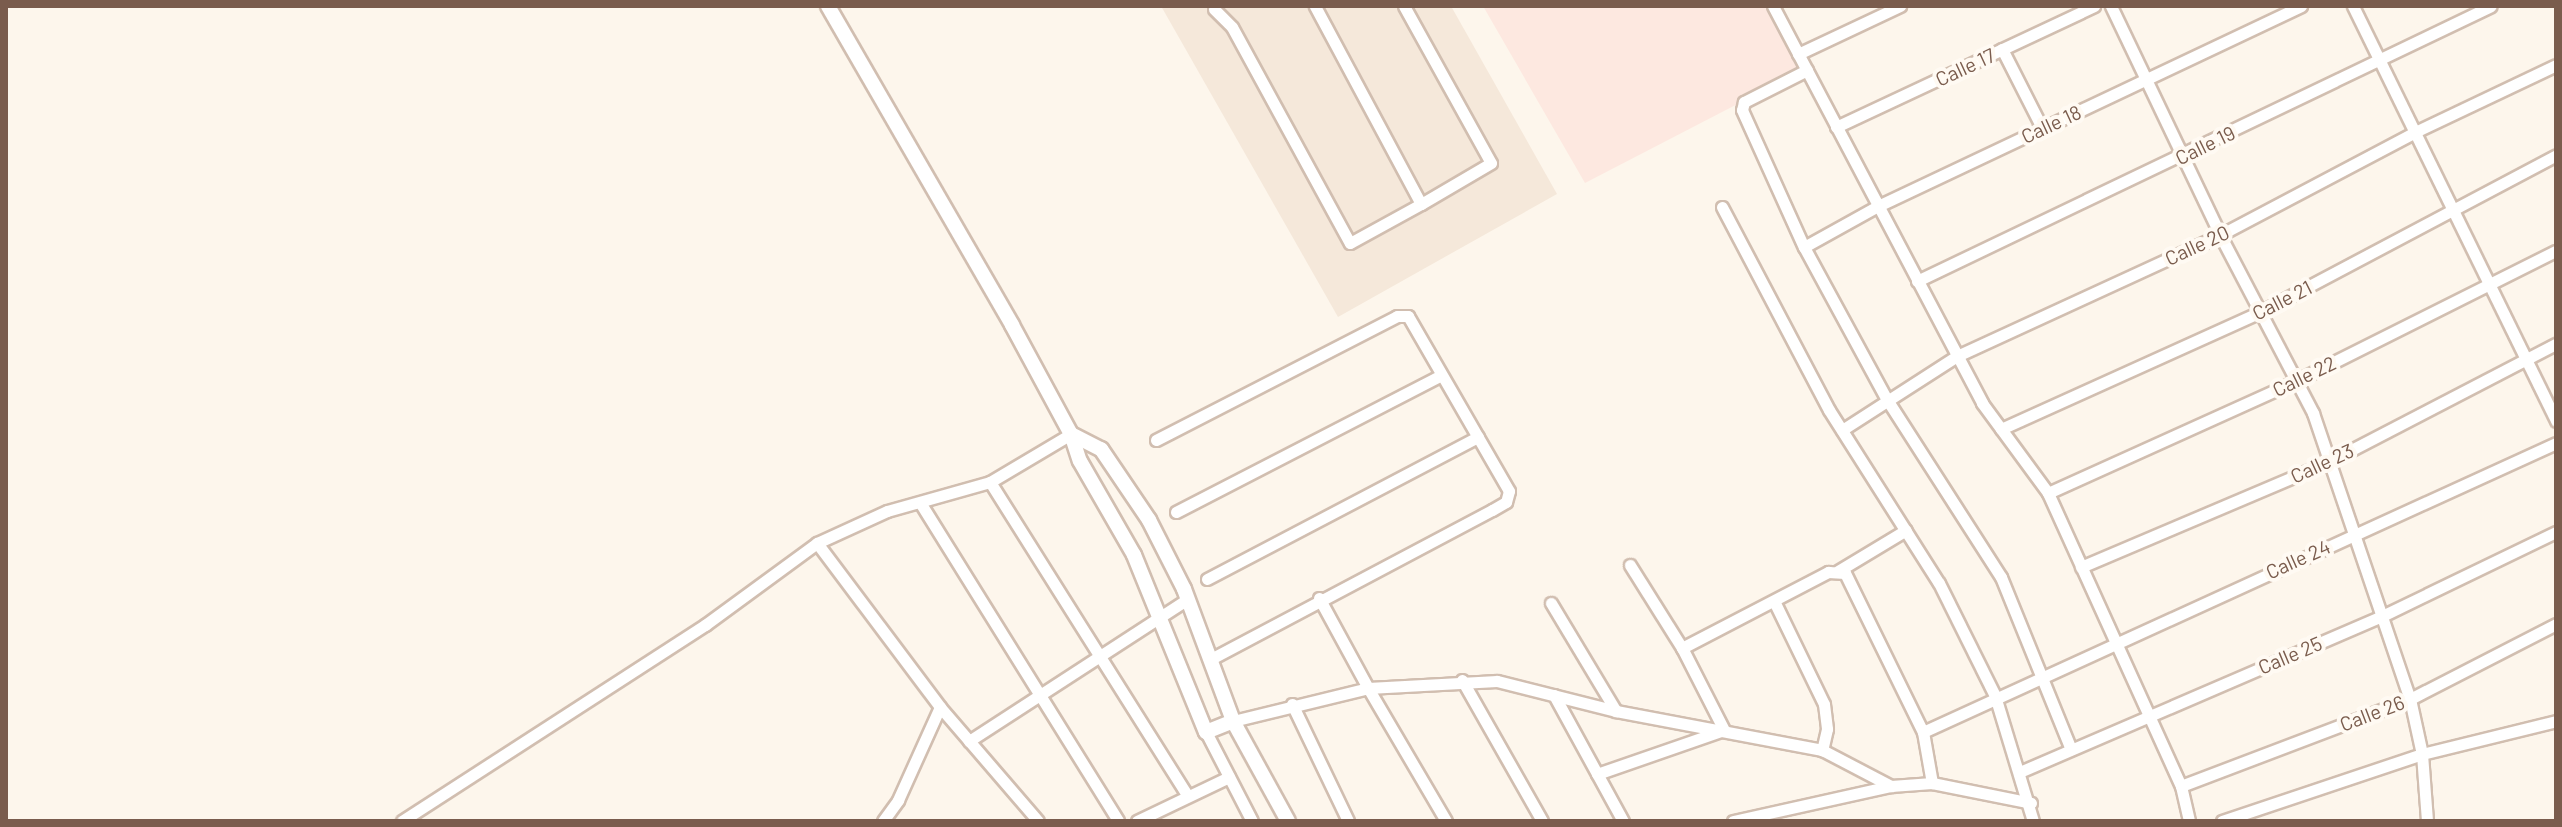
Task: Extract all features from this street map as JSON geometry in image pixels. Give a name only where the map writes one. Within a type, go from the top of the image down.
[{"type":"street","points":[[828,6],[1071,434],[1080,461],[1134,555],[1206,732],[1252,821]]},
{"type":"street","points":[[1315,6],[1421,204]]},
{"type":"street","points":[[1214,9],[1232,27],[1345,240],[1357,241],[1486,169],[1490,156],[1404,6]]},
{"type":"street","points":[[1773,6],[1957,356],[2001,429],[2048,493],[2181,786],[2189,821]]},
{"type":"street","points":[[1798,54],[1900,6]]},
{"type":"street","name":"Calle 17","points":[[1836,127],[2094,6]]},
{"type":"street","points":[[2111,6],[2181,157],[2296,381],[2328,462],[2351,536],[2410,699],[2422,754],[2427,821]]},
{"type":"street","name":"Calle 18","points":[[1804,247],[1878,206],[2301,6]]},
{"type":"street","points":[[2353,6],[2556,421]]},
{"type":"street","name":"Calle 19","points":[[1917,281],[2491,6]]},
{"type":"street","points":[[2002,49],[2042,128]]},
{"type":"street","name":"Calle 20","points":[[1842,430],[1886,398],[1957,356],[2220,235],[2415,132],[2556,65]]},
{"type":"street","points":[[1807,70],[1742,106],[1804,247],[1886,398],[2001,577],[2071,749]]},
{"type":"street","name":"Calle 21","points":[[2001,429],[2260,312],[2556,155]]},
{"type":"street","points":[[1722,207],[1842,430],[1939,583],[1995,696],[2022,771],[2033,821]]},
{"type":"street","name":"Calle 22","points":[[2048,493],[2296,381],[2556,251]]},
{"type":"street","points":[[1156,440],[1397,316],[1408,316],[1416,323],[1441,375],[1509,491],[1506,502],[1319,598],[1210,659]]},
{"type":"street","name":"Calle 23","points":[[2081,567],[2328,462],[2556,344]]},
{"type":"street","points":[[1176,512],[1441,375]]},
{"type":"street","points":[[402,821],[705,625],[817,543],[887,511],[921,504],[990,482],[1071,434]]},
{"type":"street","points":[[1071,434],[1101,449],[1120,475],[1188,599],[1233,721],[1288,821]]},
{"type":"street","points":[[1207,579],[1478,437]]},
{"type":"street","name":"Calle 24","points":[[1923,732],[1995,696],[2043,680],[2115,642],[2556,443]]},
{"type":"street","points":[[990,482],[1188,796]]},
{"type":"street","points":[[921,504],[1118,821]]},
{"type":"street","points":[[1682,648],[1838,571],[1906,530]]},
{"type":"street","name":"Calle 25","points":[[2022,771],[2380,617],[2556,532]]},
{"type":"street","points":[[817,543],[940,707],[1038,821]]},
{"type":"street","points":[[1630,565],[1682,648],[1724,730]]},
{"type":"street","points":[[1838,571],[1857,592],[1923,732],[1932,783]]},
{"type":"street","points":[[1319,598],[1446,821]]},
{"type":"street","points":[[969,741],[1188,599]]},
{"type":"street","points":[[1774,601],[1824,704],[1827,729],[1822,750]]},
{"type":"street","points":[[1551,603],[1616,711]]},
{"type":"street","name":"Calle 26","points":[[2181,786],[2410,699],[2556,624]]},
{"type":"street","points":[[1206,732],[1292,704],[1368,688],[1462,680],[1497,681],[1616,711],[1822,750],[1891,786]]},
{"type":"street","points":[[1462,680],[1542,821]]},
{"type":"street","points":[[1554,695],[1623,821]]},
{"type":"street","points":[[1292,704],[1348,821]]},
{"type":"street","points":[[883,821],[898,800],[940,707]]},
{"type":"street","points":[[2222,821],[2422,754],[2556,721]]},
{"type":"street","points":[[1597,774],[1724,730]]},
{"type":"street","points":[[1137,821],[1229,777]]},
{"type":"street","points":[[1733,821],[1891,786],[1932,783],[2031,803]]},
{"type":"shaded area","points":[[1161,6],[1451,6],[1557,194],[1338,317]]},
{"type":"shaded area","points":[[1483,6],[1772,6],[1805,69],[1585,183]]}]
